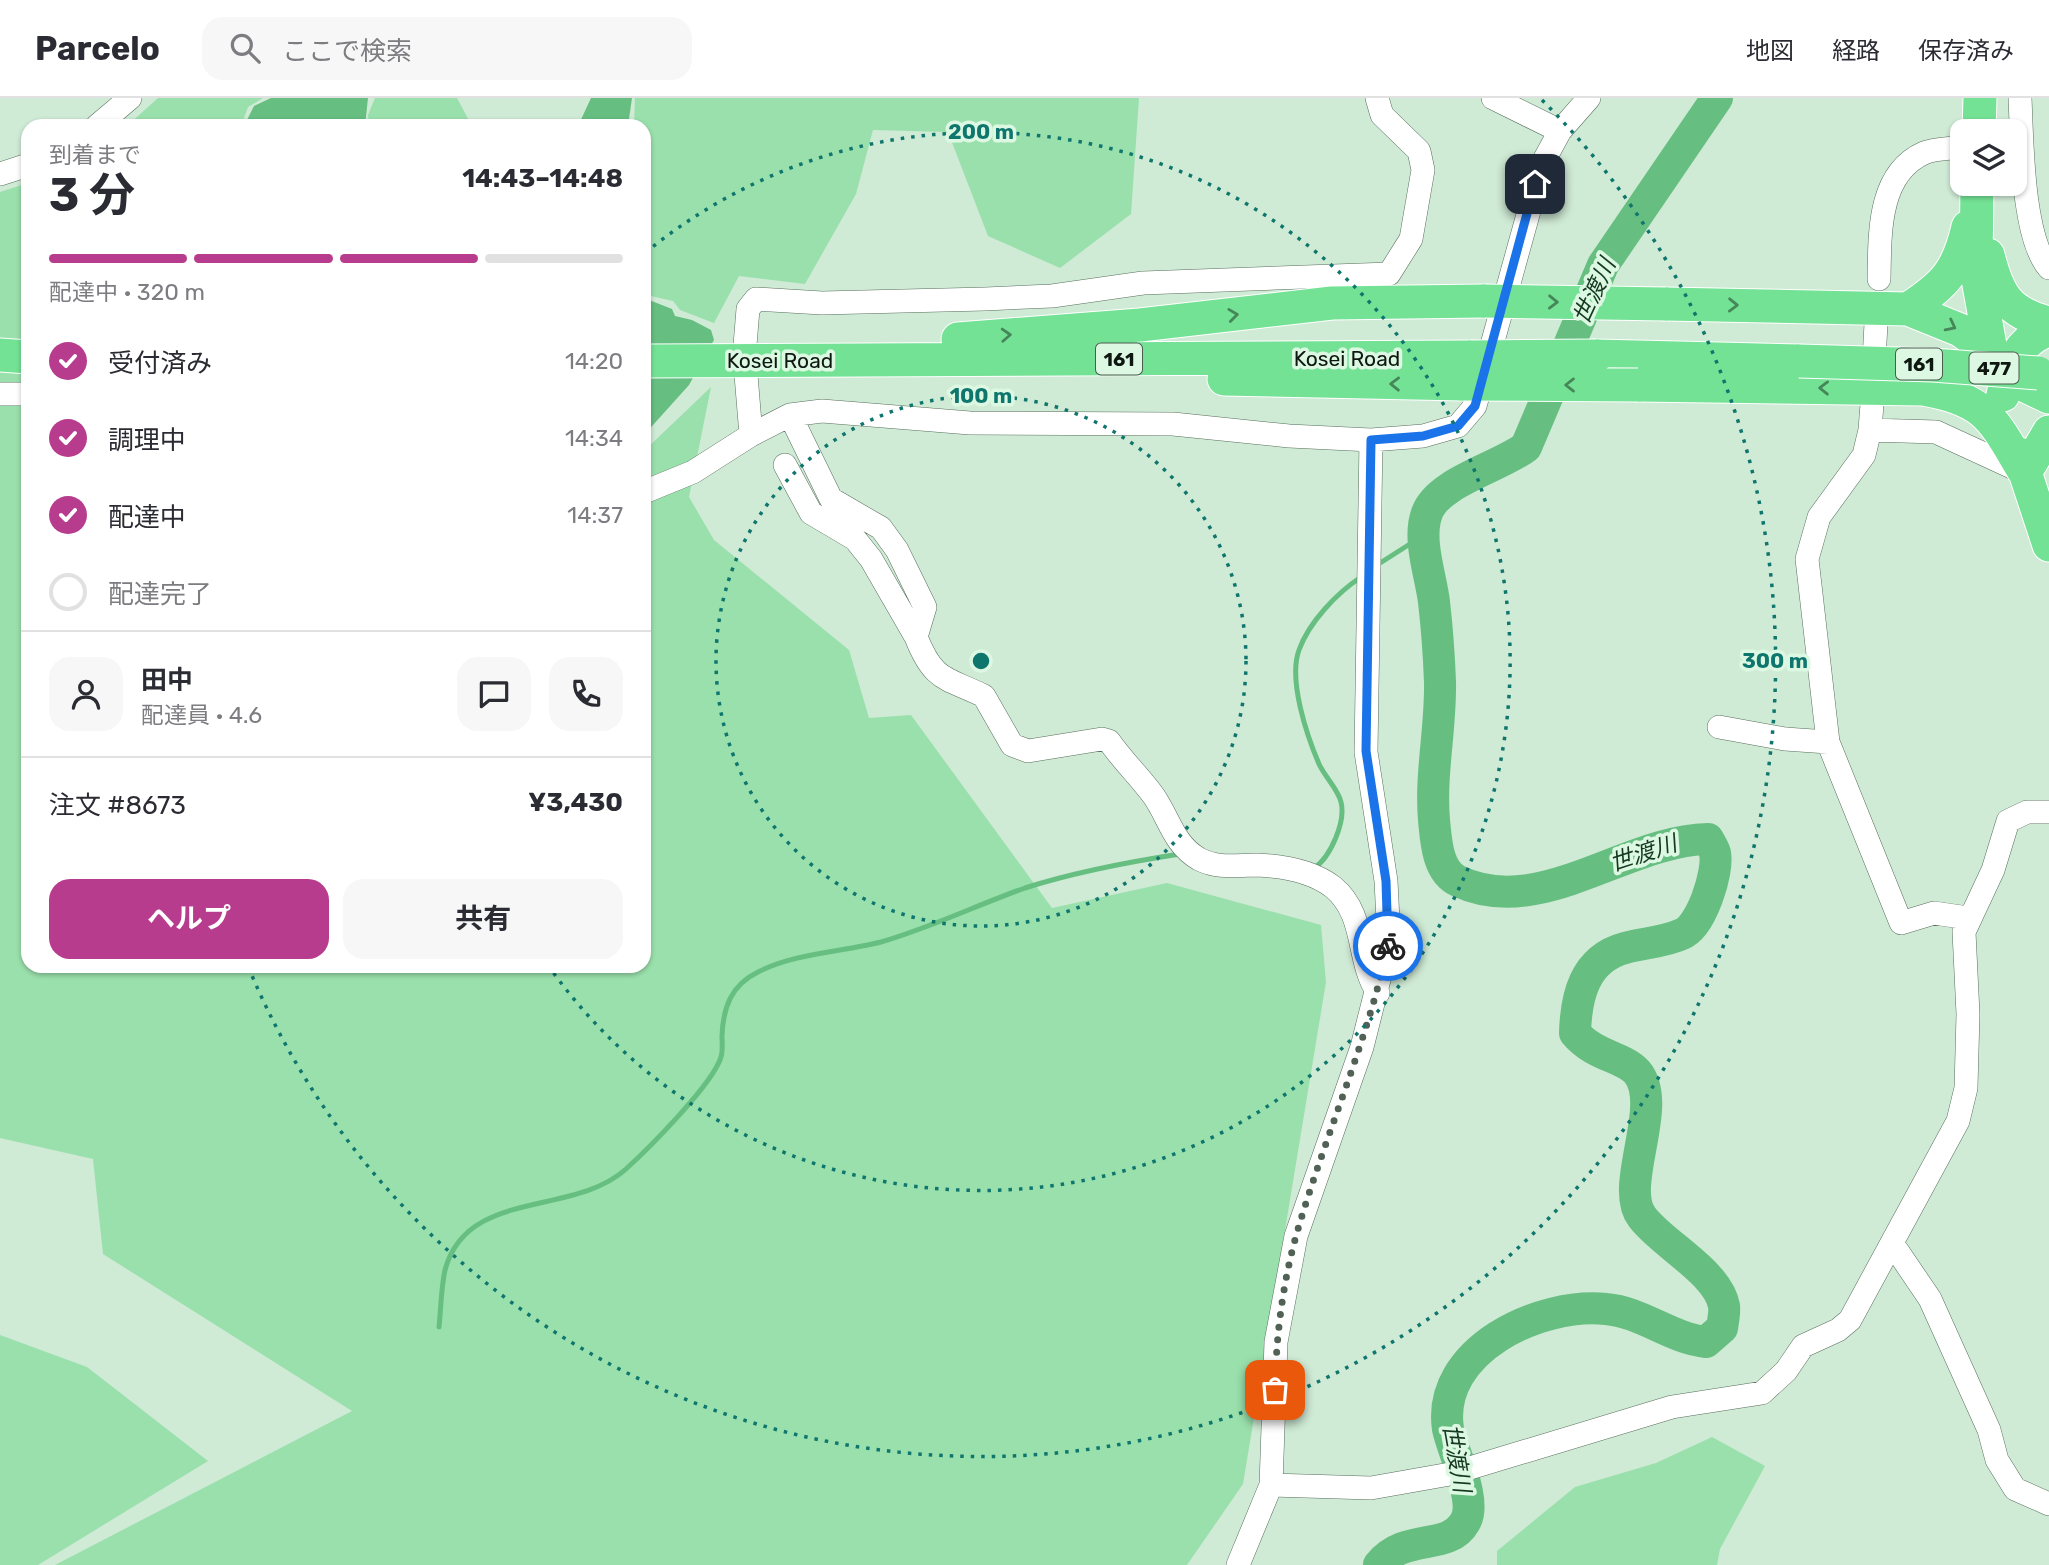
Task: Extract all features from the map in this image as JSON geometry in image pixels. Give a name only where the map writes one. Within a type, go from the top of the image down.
[{"type":"highway","points":[[1979,119],[1980,98]]},
{"type":"highway","points":[[1908,309],[1931,294],[1951,274],[1962,251],[1974,196]]},
{"type":"highway","name":"477","points":[[1977,196],[1976,268],[2023,378],[2025,473],[2049,545]]},
{"type":"highway","points":[[1979,196],[1987,251],[1996,284],[2019,312],[2049,323]]},
{"type":"highway","points":[[750,360],[1140,325],[1332,303],[1485,301],[1908,309],[1960,330],[2023,378]]},
{"type":"highway","points":[[2023,378],[2021,348],[2036,335],[2049,330]]},
{"type":"highway","name":"161","points":[[1467,371],[1596,356],[1933,365],[2023,378]]},
{"type":"highway","name":"Kosei Road","points":[[651,361],[1145,359],[1186,377],[1298,383],[1467,371]]},
{"type":"highway","points":[[1467,371],[1639,385],[1923,389],[1958,395],[1974,403],[1996,424],[2025,473],[2049,432]]},
{"type":"highway","points":[[1923,389],[1961,379],[2023,378]]},
{"type":"street","points":[[105,119],[130,98]]},
{"type":"street","points":[[751,435],[748,309],[756,299],[822,303],[985,299],[1052,296],[1143,284],[1389,274],[1411,239],[1423,170],[1419,151],[1382,115],[1377,98]]},
{"type":"street","points":[[1493,98],[1560,131]]},
{"type":"street","points":[[651,489],[693,472],[751,435],[790,415],[822,411],[971,423],[1173,424],[1289,436],[1371,440],[1423,436],[1458,426],[1475,406],[1542,164],[1560,131],[1590,98]]},
{"type":"street","points":[[2020,98],[2030,220],[2036,244],[2049,268]]},
{"type":"street","points":[[1879,279],[1880,232],[1886,200],[1894,180],[1908,163],[1927,152],[1950,149]]},
{"type":"street","points":[[0,174],[21,170]]},
{"type":"street","points":[[1873,377],[1876,324]]},
{"type":"street","points":[[0,394],[21,394]]},
{"type":"street","points":[[1872,404],[1864,455],[1819,517],[1807,559],[1821,700],[1828,742],[1901,923],[1934,913],[1968,918]]},
{"type":"street","points":[[790,415],[831,499],[881,527],[897,550],[925,607],[916,637]]},
{"type":"street","points":[[1870,430],[1936,432],[2025,473]]},
{"type":"street","points":[[1238,1565],[1271,1485],[1276,1342],[1285,1282],[1296,1236],[1378,993],[1389,940],[1386,881],[1366,751],[1371,440]]},
{"type":"street","points":[[785,465],[811,513],[855,539],[872,559],[916,637],[924,657],[941,677],[956,687],[985,696],[1012,745],[1028,751],[1102,739],[1109,741],[1155,799],[1175,837],[1198,859],[1220,867],[1258,865],[1304,872],[1333,887],[1354,914],[1362,939],[1368,978],[1378,993]]},
{"type":"street","points":[[1719,727],[1785,739],[1828,742]]},
{"type":"street","points":[[1271,1485],[1371,1488],[1450,1474],[1672,1407],[1762,1393],[1786,1371],[1803,1346],[1838,1330],[1850,1320],[1958,1121],[1966,1088],[1968,1014],[1964,932],[1968,918],[1993,870],[2008,821],[2027,812],[2049,812]]},
{"type":"street","points":[[1892,1243],[1930,1299],[1989,1430],[1997,1460],[2015,1489],[2049,1504]]},
{"type":"shaded area","points":[[158,98],[263,98],[248,107],[244,119],[135,119]]},
{"type":"shaded area","points":[[271,98],[368,98],[366,119],[248,119],[254,106]]},
{"type":"shaded area","points":[[375,98],[457,98],[468,119],[368,119]]},
{"type":"shaded area","points":[[591,98],[632,98],[629,119],[581,119]]},
{"type":"shaded area","points":[[635,98],[1139,98],[1131,214],[1060,268],[988,236],[948,132],[873,130],[856,194],[805,284],[739,276],[714,323],[680,310],[673,301],[651,296],[651,119],[634,119]]},
{"type":"shaded area","points":[[21,185],[21,973],[651,973],[651,444],[711,387],[689,497],[714,540],[849,650],[869,718],[911,715],[1052,908],[1167,883],[1321,925],[1326,982],[1243,1484],[1187,1565],[55,1565],[352,1411],[103,1254],[93,1159],[0,1138],[0,192]]},
{"type":"shaded area","points":[[651,301],[672,309],[675,316],[692,320],[711,330],[714,340],[689,385],[651,427]]},
{"type":"shaded area","points":[[0,1335],[87,1367],[208,1461],[38,1565],[0,1565]]},
{"type":"shaded area","points":[[1712,1437],[1765,1466],[1720,1549],[1717,1565],[1497,1565],[1497,1551],[1575,1487],[1656,1463]]},
{"type":"waterway","name":"世渡川","points":[[1379,1565],[1389,1555],[1401,1549],[1448,1537],[1465,1522],[1468,1502],[1448,1429],[1449,1401],[1458,1376],[1475,1354],[1498,1337],[1524,1323],[1580,1309],[1619,1311],[1680,1336],[1706,1342],[1722,1328],[1724,1306],[1720,1294],[1701,1270],[1651,1227],[1642,1217],[1636,1203],[1637,1166],[1645,1124],[1644,1086],[1637,1072],[1631,1067],[1591,1047],[1575,1033],[1580,993],[1591,970],[1600,961],[1625,948],[1682,934],[1696,921],[1711,885],[1716,862],[1714,851],[1708,839],[1677,843],[1646,851],[1552,885],[1520,891],[1489,890],[1458,881],[1451,876],[1439,854],[1434,820],[1433,786],[1440,682],[1434,602],[1423,534],[1427,513],[1443,492],[1526,447],[1603,265],[1717,98]]},
{"type":"waterway","points":[[1377,565],[1424,535]]},
{"type":"waterway","points":[[1314,868],[1331,848],[1339,829],[1342,810],[1339,797],[1319,764],[1304,724],[1297,692],[1296,662],[1304,639],[1317,619],[1333,600],[1361,577]]},
{"type":"waterway","points":[[439,1327],[445,1270],[457,1244],[475,1226],[498,1215],[578,1194],[604,1184],[626,1169],[679,1116],[716,1069],[722,1055],[723,1026],[730,998],[749,977],[787,961],[881,942],[1044,882],[1180,854]]},
{"type":"way so far","points":[[1275,1390],[1276,1342],[1285,1282],[1296,1236],[1362,1047],[1388,946]]},
{"type":"route","points":[[1388,946],[1386,881],[1366,751],[1371,440],[1423,436],[1458,426],[1475,406],[1535,184]]}]
